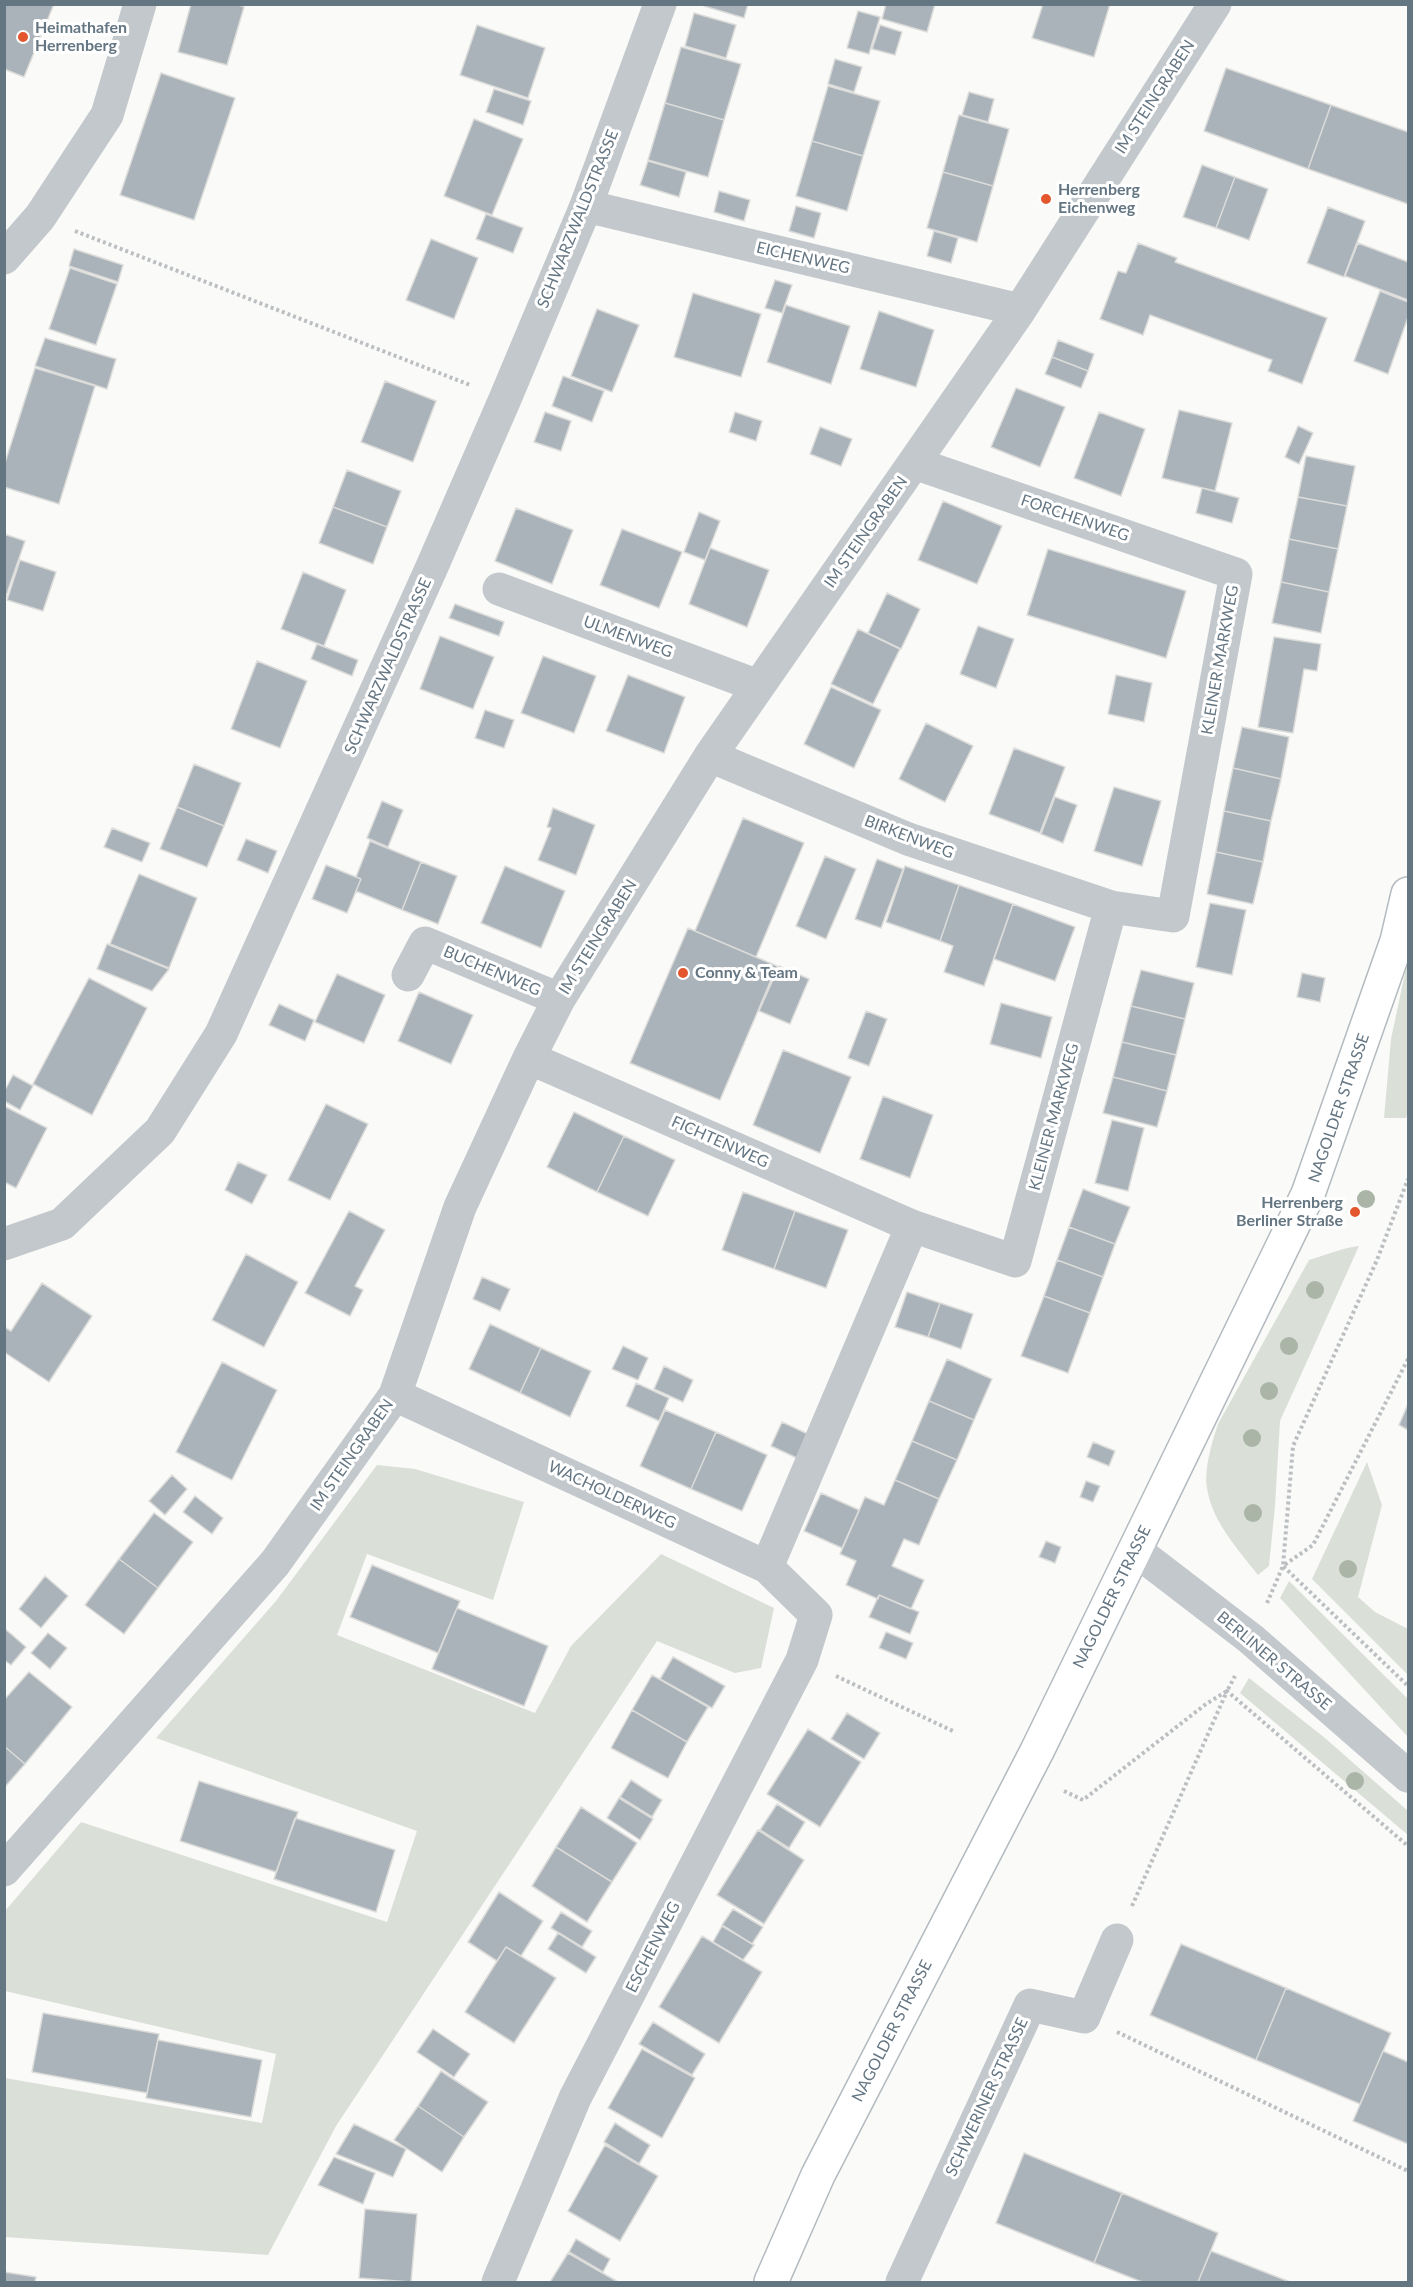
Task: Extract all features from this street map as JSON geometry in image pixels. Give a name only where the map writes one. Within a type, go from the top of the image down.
[{"type":"main road","name":"NAGOLDER STRASSE","points":[[771,2283],[818,2175],[1032,1762],[1308,1194],[1397,941],[1408,894]]},
{"type":"street","points":[[4,258],[40,217],[107,115],[140,4]]},
{"type":"street","name":"SCHWARZWALDSTRASSE","points":[[4,1244],[62,1224],[160,1131],[221,1034],[427,580],[505,399],[586,206],[660,4]]},
{"type":"street","name":"IM STEINGRABEN","points":[[4,1870],[275,1563],[395,1395],[460,1207],[529,1058],[560,999],[710,756],[1020,310],[1215,4]]},
{"type":"street","name":"EICHENWEG","points":[[586,206],[1020,310]]},
{"type":"street","name":"FORCHENWEG","points":[[914,463],[1236,574]]},
{"type":"street","name":"KLEINER MARKWEG","points":[[912,1226],[1015,1262],[1111,908],[1173,916],[1236,574]]},
{"type":"street","name":"ULMENWEG","points":[[499,589],[758,686]]},
{"type":"street","name":"BIRKENWEG","points":[[710,756],[908,839],[1111,908]]},
{"type":"street","name":"BUCHENWEG","points":[[408,975],[425,943],[560,999]]},
{"type":"street","name":"FICHTENWEG","points":[[529,1058],[912,1226]]},
{"type":"street","points":[[767,1567],[912,1226]]},
{"type":"street","name":"WACHOLDERWEG","points":[[395,1395],[767,1567],[816,1615]]},
{"type":"street","name":"BERLINER STRASSE","points":[[1135,1550],[1251,1639],[1408,1776]]},
{"type":"street","name":"ESCHENWEG","points":[[498,2283],[575,2098],[802,1660],[816,1615]]},
{"type":"street","points":[[1084,2017],[1117,1940]]},
{"type":"street","name":"SCHWERINER STRASSE","points":[[902,2283],[1030,2005],[1084,2017]]},
{"type":"path","points":[[40,217],[505,399]]},
{"type":"path","points":[[1117,1940],[1282,1566],[1293,1446],[1377,1260],[1408,1179]]},
{"type":"path","points":[[1282,1566],[1313,1545],[1408,1359]]},
{"type":"path","points":[[1282,1566],[1408,1686]]},
{"type":"path","points":[[802,1660],[955,1732]]},
{"type":"path","points":[[1064,1791],[1083,1800],[1206,1704],[1227,1691]]},
{"type":"path","points":[[1227,1691],[1408,1846]]},
{"type":"path","points":[[1084,2017],[1408,2171]]},
{"type":"shaded area","points":[[1408,959],[1408,1110],[1406,1118],[1384,1118],[1391,1039]]},
{"type":"shaded area","points":[[1359,1246],[1280,1421],[1269,1566],[1258,1575],[1220,1524],[1210,1500],[1207,1473],[1218,1424],[1309,1260]]},
{"type":"shaded area","points":[[1367,1462],[1382,1505],[1358,1597],[1375,1612],[1408,1629],[1408,1675],[1312,1579]]},
{"type":"shaded area","points":[[377,1465],[415,1469],[524,1502],[493,1600],[367,1554],[337,1635],[535,1713],[571,1646],[661,1554],[774,1608],[761,1668],[735,1673],[657,1641],[336,2126],[268,2255],[5,2237],[5,2078],[262,2123],[276,2054],[5,1991],[5,1911],[81,1822],[387,1922],[417,1831],[156,1738],[276,1601]]},
{"type":"shaded area","points":[[1289,1581],[1408,1699],[1408,1737],[1280,1598]]},
{"type":"shaded area","points":[[1249,1678],[1325,1738],[1408,1811],[1408,1835],[1240,1693]]},
{"type":"building","name":"Heimathafen Herrenberg","points":[[4,4],[54,4],[24,77],[4,69]]},
{"type":"building","points":[[191,4],[237,4],[244,7],[227,65],[178,52]]},
{"type":"building","points":[[705,4],[748,4],[744,18],[704,6]]},
{"type":"building","points":[[886,4],[935,4],[927,32],[882,19]]},
{"type":"building","points":[[1043,4],[1110,4],[1094,57],[1032,38]]},
{"type":"building","points":[[858,11],[880,17],[869,54],[847,48]]},
{"type":"building","points":[[694,13],[736,25],[726,58],[685,46]]},
{"type":"building","points":[[477,25],[545,48],[528,98],[460,75]]},
{"type":"building","points":[[880,25],[902,32],[895,55],[872,49]]},
{"type":"building","points":[[681,47],[741,64],[724,120],[665,103]]},
{"type":"building","points":[[835,59],[862,67],[854,92],[828,84]]},
{"type":"building","points":[[1226,68],[1331,105],[1308,169],[1204,131]]},
{"type":"building","points":[[161,73],[235,98],[194,220],[120,195]]},
{"type":"building","points":[[828,86],[880,101],[863,156],[812,141]]},
{"type":"building","points":[[494,89],[531,101],[523,125],[486,112]]},
{"type":"building","points":[[969,92],[994,99],[988,122],[962,115]]},
{"type":"building","points":[[665,103],[724,120],[708,177],[648,160]]},
{"type":"building","points":[[1331,105],[1408,132],[1408,204],[1308,169]]},
{"type":"building","points":[[959,115],[1009,129],[993,186],[943,172]]},
{"type":"building","points":[[474,119],[523,139],[492,215],[444,196]]},
{"type":"building","points":[[812,141],[863,156],[847,211],[796,196]]},
{"type":"building","points":[[648,161],[686,172],[679,197],[640,185]]},
{"type":"building","points":[[1202,165],[1235,177],[1216,228],[1183,217]]},
{"type":"building","points":[[943,172],[993,186],[977,242],[927,228]]},
{"type":"building","points":[[1235,177],[1268,189],[1249,240],[1216,228]]},
{"type":"building","points":[[719,191],[750,200],[744,221],[714,212]]},
{"type":"building","points":[[796,206],[821,213],[814,238],[789,231]]},
{"type":"building","points":[[1328,207],[1365,221],[1344,277],[1307,263]]},
{"type":"building","points":[[486,214],[523,228],[513,253],[476,239]]},
{"type":"building","points":[[934,231],[958,238],[951,263],[927,256]]},
{"type":"building","points":[[431,239],[478,258],[454,319],[406,300]]},
{"type":"building","points":[[1138,243],[1177,258],[1175,262],[1327,318],[1302,384],[1268,371],[1272,360],[1150,315],[1143,335],[1100,319],[1118,271],[1126,273]]},
{"type":"building","points":[[1358,243],[1408,262],[1408,300],[1345,276]]},
{"type":"building","points":[[74,249],[123,265],[118,282],[69,266]]},
{"type":"building","points":[[70,268],[117,284],[96,345],[49,329]]},
{"type":"building","points":[[775,280],[792,285],[782,313],[765,308]]},
{"type":"building","points":[[1380,291],[1408,302],[1408,317],[1388,374],[1354,361]]},
{"type":"building","points":[[693,293],[761,314],[741,377],[674,357]]},
{"type":"building","points":[[786,305],[850,326],[831,384],[767,362]]},
{"type":"building","points":[[597,309],[639,325],[612,392],[571,376]]},
{"type":"building","points":[[879,311],[934,330],[916,387],[860,369]]},
{"type":"building","points":[[45,338],[116,359],[107,389],[35,366]]},
{"type":"building","points":[[1058,340],[1094,354],[1088,371],[1052,357]]},
{"type":"building","points":[[1052,357],[1088,371],[1081,388],[1045,374]]},
{"type":"building","points":[[35,368],[95,386],[59,504],[4,487],[4,466]]},
{"type":"building","points":[[563,376],[604,391],[592,422],[552,406]]},
{"type":"building","points":[[385,381],[436,401],[413,462],[361,442]]},
{"type":"building","points":[[1016,388],[1065,407],[1040,467],[991,447]]},
{"type":"building","points":[[1179,410],[1232,423],[1215,491],[1162,478]]},
{"type":"building","points":[[545,412],[571,421],[561,451],[534,442]]},
{"type":"building","points":[[735,412],[762,421],[756,441],[729,432]]},
{"type":"building","points":[[1099,412],[1145,429],[1121,496],[1074,478]]},
{"type":"building","points":[[1298,426],[1313,433],[1299,464],[1285,457]]},
{"type":"building","points":[[820,427],[852,439],[841,466],[810,454]]},
{"type":"building","points":[[1306,456],[1355,466],[1347,506],[1298,497]]},
{"type":"building","points":[[347,470],[401,491],[387,527],[333,507]]},
{"type":"building","points":[[1202,488],[1239,498],[1232,523],[1196,513]]},
{"type":"building","points":[[1298,497],[1347,506],[1338,549],[1289,539]]},
{"type":"building","points":[[943,501],[1002,526],[977,584],[918,560]]},
{"type":"building","points":[[333,507],[387,527],[373,564],[319,543]]},
{"type":"building","points":[[516,508],[573,530],[552,584],[495,561]]},
{"type":"building","points":[[699,512],[720,521],[705,560],[684,552]]},
{"type":"building","points":[[622,529],[682,552],[659,608],[600,585]]},
{"type":"building","points":[[4,534],[25,541],[4,602]]},
{"type":"building","points":[[1289,539],[1338,549],[1329,592],[1281,582]]},
{"type":"building","points":[[710,548],[769,570],[747,627],[689,604]]},
{"type":"building","points":[[1048,549],[1186,591],[1166,658],[1027,615]]},
{"type":"building","points":[[20,560],[56,572],[43,611],[7,600]]},
{"type":"building","points":[[303,572],[346,590],[324,646],[281,629]]},
{"type":"building","points":[[1281,582],[1329,592],[1321,633],[1272,623]]},
{"type":"building","points":[[887,593],[920,609],[901,649],[868,633]]},
{"type":"building","points":[[455,604],[504,622],[499,636],[449,618]]},
{"type":"building","points":[[978,626],[1014,639],[996,688],[960,674]]},
{"type":"building","points":[[858,629],[900,649],[873,704],[831,684]]},
{"type":"building","points":[[440,636],[494,657],[473,709],[420,689]]},
{"type":"building","points":[[1274,637],[1321,644],[1317,671],[1304,669],[1293,733],[1258,727]]},
{"type":"building","points":[[317,644],[358,660],[352,676],[311,659]]},
{"type":"building","points":[[543,656],[596,676],[574,733],[521,713]]},
{"type":"building","points":[[257,661],[307,681],[280,748],[231,729]]},
{"type":"building","points":[[628,675],[685,697],[664,753],[606,731]]},
{"type":"building","points":[[1116,675],[1152,683],[1144,722],[1108,714]]},
{"type":"building","points":[[831,687],[881,710],[854,768],[804,744]]},
{"type":"building","points":[[485,710],[514,720],[504,748],[475,738]]},
{"type":"building","points":[[926,723],[973,746],[945,802],[899,779]]},
{"type":"building","points":[[1242,727],[1289,737],[1281,779],[1233,768]]},
{"type":"building","points":[[1014,748],[1065,767],[1040,833],[989,814]]},
{"type":"building","points":[[194,764],[241,783],[224,826],[177,807]]},
{"type":"building","points":[[1233,768],[1281,779],[1271,821],[1224,811]]},
{"type":"building","points":[[1114,787],[1161,801],[1142,866],[1094,851]]},
{"type":"building","points":[[1055,797],[1077,805],[1063,843],[1041,834]]},
{"type":"building","points":[[382,801],[403,810],[388,847],[367,838]]},
{"type":"building","points":[[177,807],[224,826],[207,867],[160,849]]},
{"type":"building","points":[[553,808],[595,825],[576,875],[538,860],[551,828],[547,827]]},
{"type":"building","points":[[1224,811],[1271,821],[1263,862],[1216,852]]},
{"type":"building","points":[[743,818],[804,843],[756,957],[695,931]]},
{"type":"building","points":[[112,828],[150,843],[142,862],[104,847]]},
{"type":"building","points":[[246,839],[277,851],[268,873],[237,860]]},
{"type":"building","points":[[370,841],[421,862],[402,910],[356,891],[361,879],[356,877]]},
{"type":"building","points":[[1216,852],[1263,862],[1253,904],[1207,894]]},
{"type":"building","points":[[825,856],[856,869],[826,939],[796,926]]},
{"type":"building","points":[[877,859],[903,869],[881,928],[855,919]]},
{"type":"building","points":[[421,862],[457,876],[438,924],[402,910]]},
{"type":"building","points":[[326,865],[361,879],[347,913],[312,899]]},
{"type":"building","points":[[505,866],[565,891],[541,948],[481,923]]},
{"type":"building","points":[[905,866],[959,885],[940,941],[886,922]]},
{"type":"building","points":[[139,874],[197,898],[169,968],[110,944]]},
{"type":"building","points":[[959,885],[1013,904],[984,986],[944,972],[953,946],[940,941]]},
{"type":"building","points":[[1210,903],[1246,910],[1232,975],[1196,967]]},
{"type":"building","points":[[1013,904],[1075,927],[1055,981],[994,959]]},
{"type":"building","points":[[688,928],[777,966],[720,1100],[630,1063]]},
{"type":"building","points":[[107,944],[169,969],[152,991],[97,969]]},
{"type":"building","points":[[779,966],[809,979],[790,1024],[759,1011]]},
{"type":"building","points":[[1141,970],[1194,983],[1185,1019],[1131,1006]]},
{"type":"building","points":[[1302,973],[1325,978],[1320,1002],[1297,997]]},
{"type":"building","points":[[337,974],[385,995],[364,1043],[315,1022]]},
{"type":"building","points":[[89,978],[147,1008],[92,1115],[33,1084]]},
{"type":"building","points":[[419,992],[473,1015],[451,1064],[398,1041]]},
{"type":"building","points":[[1001,1003],[1052,1017],[1041,1058],[990,1044]]},
{"type":"building","points":[[279,1004],[314,1020],[305,1041],[269,1025]]},
{"type":"building","points":[[1131,1006],[1185,1019],[1176,1055],[1122,1042]]},
{"type":"building","points":[[866,1011],[887,1019],[869,1066],[848,1058]]},
{"type":"building","points":[[1122,1042],[1176,1055],[1167,1091],[1113,1077]]},
{"type":"building","points":[[783,1050],[851,1077],[820,1153],[753,1125]]},
{"type":"building","points":[[13,1075],[33,1086],[20,1110],[4,1101],[4,1092]]},
{"type":"building","points":[[1113,1077],[1167,1091],[1157,1127],[1103,1113]]},
{"type":"building","points":[[883,1096],[933,1115],[910,1178],[860,1159]]},
{"type":"building","points":[[326,1104],[368,1124],[330,1200],[288,1180]]},
{"type":"building","points":[[4,1106],[47,1128],[16,1188],[4,1182]]},
{"type":"building","points":[[574,1112],[624,1136],[597,1192],[547,1167]]},
{"type":"building","points":[[1112,1120],[1144,1128],[1128,1191],[1095,1183]]},
{"type":"building","points":[[624,1136],[675,1160],[648,1216],[597,1192]]},
{"type":"building","points":[[238,1162],[267,1175],[252,1204],[225,1190]]},
{"type":"building","points":[[1083,1189],[1130,1207],[1115,1244],[1069,1227]]},
{"type":"building","points":[[743,1192],[795,1211],[774,1269],[722,1250]]},
{"type":"building","points":[[349,1211],[385,1230],[355,1286],[363,1290],[350,1316],[305,1293]]},
{"type":"building","points":[[795,1211],[848,1230],[826,1288],[774,1269]]},
{"type":"building","points":[[1069,1227],[1115,1244],[1103,1277],[1057,1260]]},
{"type":"building","points":[[246,1254],[298,1282],[264,1347],[212,1320]]},
{"type":"building","points":[[1057,1260],[1103,1277],[1090,1313],[1044,1296]]},
{"type":"building","points":[[482,1277],[510,1289],[500,1311],[473,1299]]},
{"type":"building","points":[[42,1283],[92,1316],[49,1382],[4,1352],[4,1327],[11,1331]]},
{"type":"building","points":[[907,1292],[940,1303],[928,1337],[895,1327]]},
{"type":"building","points":[[1044,1296],[1090,1313],[1068,1373],[1021,1356]]},
{"type":"building","points":[[940,1303],[973,1314],[961,1349],[928,1337]]},
{"type":"building","points":[[490,1324],[541,1348],[520,1393],[469,1369]]},
{"type":"building","points":[[623,1346],[648,1358],[638,1380],[612,1369]]},
{"type":"building","points":[[541,1348],[591,1371],[570,1417],[520,1393]]},
{"type":"building","points":[[947,1359],[992,1379],[974,1420],[929,1401]]},
{"type":"building","points":[[222,1362],[277,1390],[232,1480],[176,1452]]},
{"type":"building","points":[[664,1366],[693,1380],[683,1402],[654,1389]]},
{"type":"building","points":[[636,1383],[669,1398],[659,1421],[626,1406]]},
{"type":"building","points":[[929,1401],[974,1420],[957,1460],[912,1441]]},
{"type":"building","points":[[1408,1404],[1408,1430],[1399,1425]]},
{"type":"building","points":[[665,1410],[716,1432],[691,1489],[640,1466]]},
{"type":"building","points":[[782,1422],[810,1435],[799,1459],[771,1446]]},
{"type":"building","points":[[716,1432],[767,1455],[742,1511],[691,1489]]},
{"type":"building","points":[[912,1441],[957,1460],[939,1499],[895,1480]]},
{"type":"building","points":[[1093,1442],[1115,1451],[1109,1466],[1087,1457]]},
{"type":"building","points":[[172,1475],[187,1489],[165,1515],[149,1501]]},
{"type":"building","points":[[895,1480],[939,1499],[919,1545],[904,1539],[892,1566],[924,1580],[911,1609],[879,1595],[878,1599],[846,1585],[856,1561],[840,1554],[865,1497],[884,1505]]},
{"type":"building","points":[[1086,1481],[1100,1486],[1093,1502],[1080,1497]]},
{"type":"building","points":[[821,1493],[859,1510],[842,1548],[804,1531]]},
{"type":"building","points":[[195,1496],[223,1518],[212,1534],[183,1512]]},
{"type":"building","points":[[154,1513],[193,1542],[158,1588],[119,1559]]},
{"type":"building","points":[[1046,1541],[1061,1547],[1055,1563],[1039,1557]]},
{"type":"building","points":[[119,1559],[158,1588],[124,1634],[85,1605]]},
{"type":"building","points":[[372,1565],[460,1601],[438,1653],[350,1617]]},
{"type":"building","points":[[45,1576],[68,1596],[41,1628],[19,1609]]},
{"type":"building","points":[[879,1595],[919,1612],[910,1634],[869,1617]]},
{"type":"building","points":[[457,1608],[548,1646],[524,1706],[432,1669]]},
{"type":"building","points":[[4,1628],[26,1647],[11,1665],[4,1660]]},
{"type":"building","points":[[886,1632],[913,1643],[906,1659],[879,1648]]},
{"type":"building","points":[[48,1633],[67,1648],[50,1669],[31,1653]]},
{"type":"building","points":[[673,1657],[725,1686],[712,1708],[660,1679]]},
{"type":"building","points":[[29,1672],[72,1707],[25,1764],[4,1746],[4,1700]]},
{"type":"building","points":[[652,1675],[708,1707],[687,1742],[632,1710]]},
{"type":"building","points":[[632,1710],[687,1742],[668,1778],[611,1748]]},
{"type":"building","points":[[847,1713],[880,1733],[864,1759],[831,1739]]},
{"type":"building","points":[[808,1729],[861,1762],[820,1827],[767,1794]]},
{"type":"building","points":[[4,1746],[25,1764],[4,1788]]},
{"type":"building","points":[[631,1780],[662,1800],[652,1817],[620,1797]]},
{"type":"building","points":[[199,1781],[298,1812],[276,1872],[180,1841]]},
{"type":"building","points":[[619,1798],[653,1819],[640,1840],[607,1818]]},
{"type":"building","points":[[777,1804],[805,1822],[789,1848],[760,1830]]},
{"type":"building","points":[[581,1807],[637,1843],[612,1882],[556,1847]]},
{"type":"building","points":[[295,1818],[395,1850],[376,1912],[274,1879]]},
{"type":"building","points":[[758,1830],[804,1860],[764,1924],[717,1895]]},
{"type":"building","points":[[556,1847],[612,1882],[587,1922],[532,1886]]},
{"type":"building","points":[[499,1892],[543,1921],[521,1956],[506,1947],[497,1961],[468,1942]]},
{"type":"building","points":[[733,1909],[763,1927],[752,1944],[722,1925]]},
{"type":"building","points":[[561,1912],[592,1931],[582,1947],[551,1928]]},
{"type":"building","points":[[722,1926],[754,1945],[743,1960],[713,1942]]},
{"type":"building","points":[[558,1933],[596,1957],[586,1973],[548,1949]]},
{"type":"building","points":[[702,1936],[762,1972],[719,2043],[659,2007]]},
{"type":"building","points":[[1181,1944],[1286,1988],[1256,2060],[1150,2015]]},
{"type":"building","points":[[506,1947],[556,1978],[514,2043],[465,2012]]},
{"type":"building","points":[[1286,1988],[1391,2033],[1360,2104],[1256,2060]]},
{"type":"building","points":[[43,2013],[159,2034],[147,2093],[32,2072]]},
{"type":"building","points":[[653,2022],[705,2054],[692,2075],[639,2044]]},
{"type":"building","points":[[433,2029],[470,2054],[454,2077],[417,2052]]},
{"type":"building","points":[[158,2040],[262,2060],[251,2117],[146,2098]]},
{"type":"building","points":[[642,2049],[695,2078],[662,2138],[608,2108]]},
{"type":"building","points":[[1383,2051],[1408,2062],[1408,2144],[1353,2121]]},
{"type":"building","points":[[441,2071],[488,2102],[464,2137],[418,2106]]},
{"type":"building","points":[[418,2106],[464,2137],[442,2172],[394,2140]]},
{"type":"building","points":[[615,2123],[650,2145],[639,2164],[604,2142]]},
{"type":"building","points":[[354,2124],[406,2149],[393,2177],[336,2154]]},
{"type":"building","points":[[605,2145],[658,2176],[620,2241],[568,2211]]},
{"type":"building","points":[[1024,2153],[1122,2193],[1094,2263],[996,2223]]},
{"type":"building","points":[[334,2157],[375,2173],[363,2204],[318,2185]]},
{"type":"building","points":[[1122,2193],[1218,2233],[1198,2282],[1142,2282],[1094,2263]]},
{"type":"building","points":[[365,2209],[417,2214],[411,2282],[359,2278]]},
{"type":"building","points":[[576,2239],[610,2259],[603,2272],[569,2252]]},
{"type":"building","points":[[1211,2251],[1290,2282],[1198,2282]]},
{"type":"building","points":[[568,2253],[618,2282],[550,2282]]},
{"type":"building","points":[[4,2272],[36,2277],[35,2282],[4,2282]]},
{"type":"place","name":"Heimathafen Herrenberg","points":[[23,37]]},
{"type":"place","name":"Herrenberg Eichenweg","points":[[1046,199]]},
{"type":"place","name":"Conny & Team","points":[[683,973]]},
{"type":"place","name":"Herrenberg Berliner Straße","points":[[1355,1212]]}]
